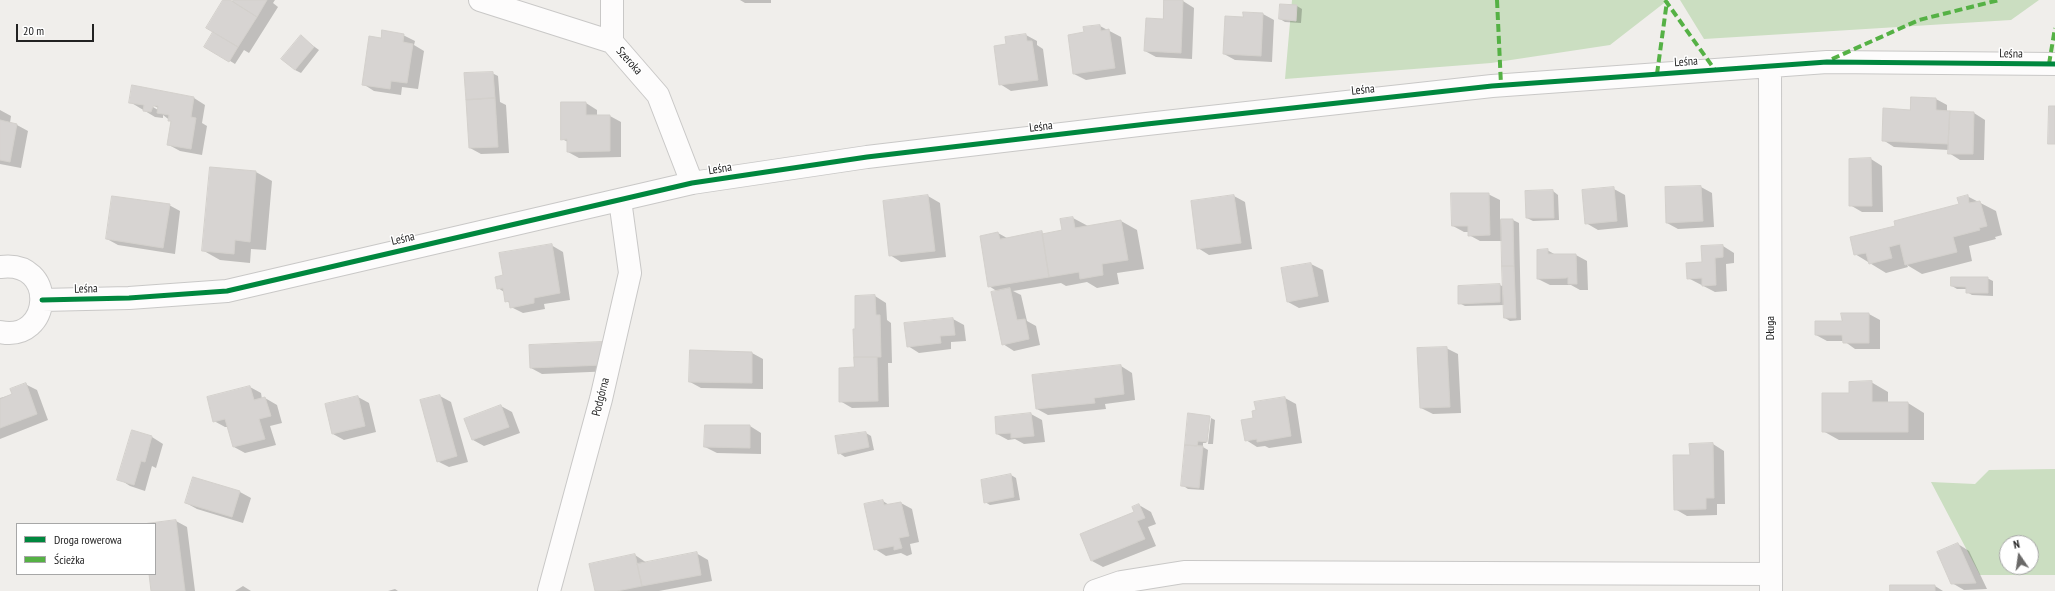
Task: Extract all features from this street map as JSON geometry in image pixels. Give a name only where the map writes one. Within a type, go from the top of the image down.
[{"type":"street","name":"Szeroka","points":[[480,0],[612,42],[658,95],[692,183]]},
{"type":"street","points":[[612,0],[612,42]]},
{"type":"street","name":"Leśna","points":[[42,300],[129,298],[227,291],[692,183],[867,157],[1501,85],[1843,62],[2055,64]]},
{"type":"street","name":"Długa","points":[[1770,66],[1771,583]]},
{"type":"street","name":"Podgórna","points":[[549,591],[601,399],[630,273],[620,200]]},
{"type":"street","points":[[0,267],[19,267],[28,272],[36,280],[40,289],[42,300],[40,310],[35,320],[27,327],[17,332],[0,332]]},
{"type":"street","points":[[1095,591],[1121,582],[1184,572],[1771,583]]},
{"type":"green space","points":[[1292,0],[1668,0],[1610,45],[1491,63],[1285,79]]},
{"type":"green space","points":[[1680,0],[2039,0],[2011,20],[1704,39]]},
{"type":"green space","points":[[2055,469],[2055,575],[2039,575],[2039,535],[1999,535],[1999,575],[1980,575],[1931,482],[1975,484],[1989,470]]},
{"type":"building","points":[[223,0],[230,0],[257,17],[238,47],[206,28]]},
{"type":"building","points":[[267,0],[257,17],[232,1]]},
{"type":"building","points":[[1164,0],[1183,0],[1181,53],[1144,51],[1146,18],[1163,19]]},
{"type":"building","points":[[1280,4],[1297,5],[1296,21],[1279,19]]},
{"type":"building","points":[[1243,12],[1263,13],[1261,56],[1223,54],[1225,16],[1243,17]]},
{"type":"building","points":[[1100,25],[1101,31],[1109,29],[1115,68],[1073,74],[1068,35],[1084,32],[1083,27]]},
{"type":"building","points":[[382,30],[404,34],[403,42],[413,44],[407,83],[391,81],[390,89],[362,85],[369,36],[381,38]]},
{"type":"building","points":[[213,32],[238,47],[229,62],[204,47]]},
{"type":"building","points":[[1026,34],[1027,41],[1032,41],[1038,80],[999,85],[994,46],[1006,44],[1005,37]]},
{"type":"building","points":[[301,35],[314,47],[295,70],[281,59]]},
{"type":"building","points":[[493,72],[495,98],[466,100],[464,73]]},
{"type":"building","points":[[132,85],[194,97],[191,117],[196,118],[191,149],[167,145],[171,121],[168,121],[169,115],[157,113],[158,106],[153,106],[151,112],[143,111],[144,105],[129,103]]},
{"type":"building","points":[[1911,97],[1936,98],[1936,110],[1950,111],[1948,144],[1882,141],[1883,108],[1910,110]]},
{"type":"building","points":[[495,98],[498,147],[469,148],[466,100]]},
{"type":"building","points":[[561,102],[586,102],[586,115],[610,115],[610,151],[567,152],[567,139],[561,140]]},
{"type":"building","points":[[2049,106],[2055,106],[2055,144],[2048,144]]},
{"type":"building","points":[[1950,111],[1974,112],[1973,154],[1948,154]]},
{"type":"building","points":[[0,120],[17,124],[10,162],[0,160]]},
{"type":"building","points":[[1871,158],[1872,206],[1849,206],[1849,159]]},
{"type":"building","points":[[210,167],[256,171],[250,242],[235,240],[234,254],[202,251]]},
{"type":"building","points":[[1701,186],[1703,221],[1666,223],[1665,187]]},
{"type":"building","points":[[1614,187],[1617,221],[1585,224],[1582,190]]},
{"type":"building","points":[[1553,190],[1554,218],[1526,218],[1525,191]]},
{"type":"building","points":[[1451,193],[1489,193],[1490,235],[1468,236],[1468,226],[1452,226]]},
{"type":"building","points":[[928,195],[935,251],[889,256],[883,201]]},
{"type":"building","points":[[1234,195],[1241,243],[1197,249],[1191,201]]},
{"type":"building","points":[[1968,195],[1969,203],[1980,201],[1987,226],[1979,228],[1980,230],[1953,237],[1957,252],[1905,265],[1900,244],[1889,247],[1892,258],[1869,264],[1866,253],[1854,255],[1850,237],[1895,226],[1894,221],[1959,204],[1957,198]]},
{"type":"building","points":[[112,196],[170,204],[163,248],[106,239]]},
{"type":"building","points":[[1073,217],[1075,228],[1121,220],[1128,260],[1102,264],[1103,275],[1080,279],[1079,272],[1049,277],[1042,234],[1062,230],[1060,219]]},
{"type":"building","points":[[1501,219],[1513,219],[1514,266],[1502,266]]},
{"type":"building","points":[[1042,231],[1049,277],[988,287],[980,236],[998,232],[1000,239]]},
{"type":"building","points":[[552,244],[560,293],[534,298],[534,303],[510,308],[509,301],[505,302],[503,288],[497,289],[495,277],[503,275],[499,253]]},
{"type":"building","points":[[1723,245],[1723,257],[1715,258],[1716,285],[1702,286],[1702,278],[1687,279],[1686,263],[1702,262],[1701,246]]},
{"type":"building","points":[[1548,249],[1548,254],[1576,254],[1577,284],[1568,284],[1568,277],[1537,279],[1537,250]]},
{"type":"building","points":[[1311,263],[1318,296],[1287,302],[1281,268]]},
{"type":"building","points":[[1502,266],[1514,266],[1516,318],[1504,318]]},
{"type":"building","points":[[1951,277],[1988,277],[1988,293],[1966,293],[1966,287],[1951,286]]},
{"type":"building","points":[[1500,284],[1500,302],[1458,304],[1458,286]]},
{"type":"building","points":[[1010,288],[1017,320],[1025,319],[1029,339],[1002,345],[991,292]]},
{"type":"building","points":[[875,295],[876,315],[880,315],[881,357],[854,357],[853,329],[855,329],[855,296]]},
{"type":"building","points":[[1841,313],[1869,313],[1869,343],[1843,343],[1842,335],[1815,335],[1815,321],[1842,321]]},
{"type":"building","points":[[953,318],[955,335],[940,336],[941,343],[907,347],[904,323]]},
{"type":"building","points":[[602,342],[603,365],[530,368],[529,345]]},
{"type":"building","points":[[1447,347],[1450,407],[1420,408],[1417,348]]},
{"type":"building","points":[[690,350],[752,352],[752,383],[689,382]]},
{"type":"building","points":[[854,357],[877,357],[878,401],[839,402],[839,368],[854,367]]},
{"type":"building","points":[[1121,365],[1124,394],[1094,398],[1095,403],[1036,409],[1032,375]]},
{"type":"building","points":[[1872,381],[1872,402],[1908,402],[1908,432],[1822,432],[1822,393],[1849,393],[1849,382]]},
{"type":"building","points":[[26,383],[37,414],[0,428],[0,399],[12,394],[10,389]]},
{"type":"building","points":[[250,386],[254,400],[265,397],[271,416],[259,419],[265,439],[233,447],[225,419],[213,422],[207,397]]},
{"type":"building","points":[[440,395],[457,456],[437,462],[420,400]]},
{"type":"building","points":[[358,396],[365,426],[332,434],[325,404]]},
{"type":"building","points":[[1285,397],[1291,436],[1257,442],[1257,439],[1245,441],[1241,420],[1253,418],[1252,411],[1256,410],[1254,402]]},
{"type":"building","points":[[501,405],[509,427],[472,440],[464,419]]},
{"type":"building","points":[[1031,413],[1034,436],[1011,438],[1011,433],[996,434],[995,417]]},
{"type":"building","points":[[1188,413],[1210,416],[1207,442],[1198,441],[1197,446],[1185,445]]},
{"type":"building","points":[[705,425],[750,425],[750,448],[704,447]]},
{"type":"building","points":[[132,430],[152,436],[145,462],[141,461],[134,485],[117,480]]},
{"type":"building","points":[[866,432],[869,447],[838,454],[835,436]]},
{"type":"building","points":[[1713,443],[1714,498],[1706,498],[1706,509],[1674,510],[1673,455],[1690,455],[1689,444]]},
{"type":"building","points":[[1185,445],[1203,446],[1199,488],[1181,486]]},
{"type":"building","points":[[1011,474],[1014,497],[984,503],[981,480]]},
{"type":"building","points":[[193,477],[240,491],[232,517],[185,503]]},
{"type":"building","points":[[883,500],[884,505],[901,502],[909,536],[899,538],[902,548],[894,550],[894,546],[874,550],[864,504]]},
{"type":"building","points":[[1139,504],[1145,518],[1137,521],[1145,539],[1091,561],[1080,534],[1134,512],[1132,507]]},
{"type":"building","points":[[176,520],[185,591],[151,591],[149,575],[156,575],[156,523],[151,523]]},
{"type":"building","points":[[1958,543],[1976,583],[1951,584],[1937,552]]},
{"type":"building","points":[[697,552],[701,575],[642,586],[637,564]]},
{"type":"building","points":[[635,554],[642,586],[617,591],[595,591],[589,564]]},
{"type":"building","points":[[1890,585],[1935,585],[1935,591],[1890,591]]},
{"type":"marked path","points":[[1497,0],[1501,85]]},
{"type":"marked path","points":[[1665,0],[1715,70]]},
{"type":"marked path","points":[[1832,59],[1919,20],[1999,0]]},
{"type":"marked path","points":[[1657,74],[1667,1]]},
{"type":"marked path","points":[[2049,64],[2055,28]]},
{"type":"cycle path","points":[[42,300],[129,298],[227,291],[692,183],[867,157],[1147,124],[1492,86],[1827,62],[2055,64]]}]
